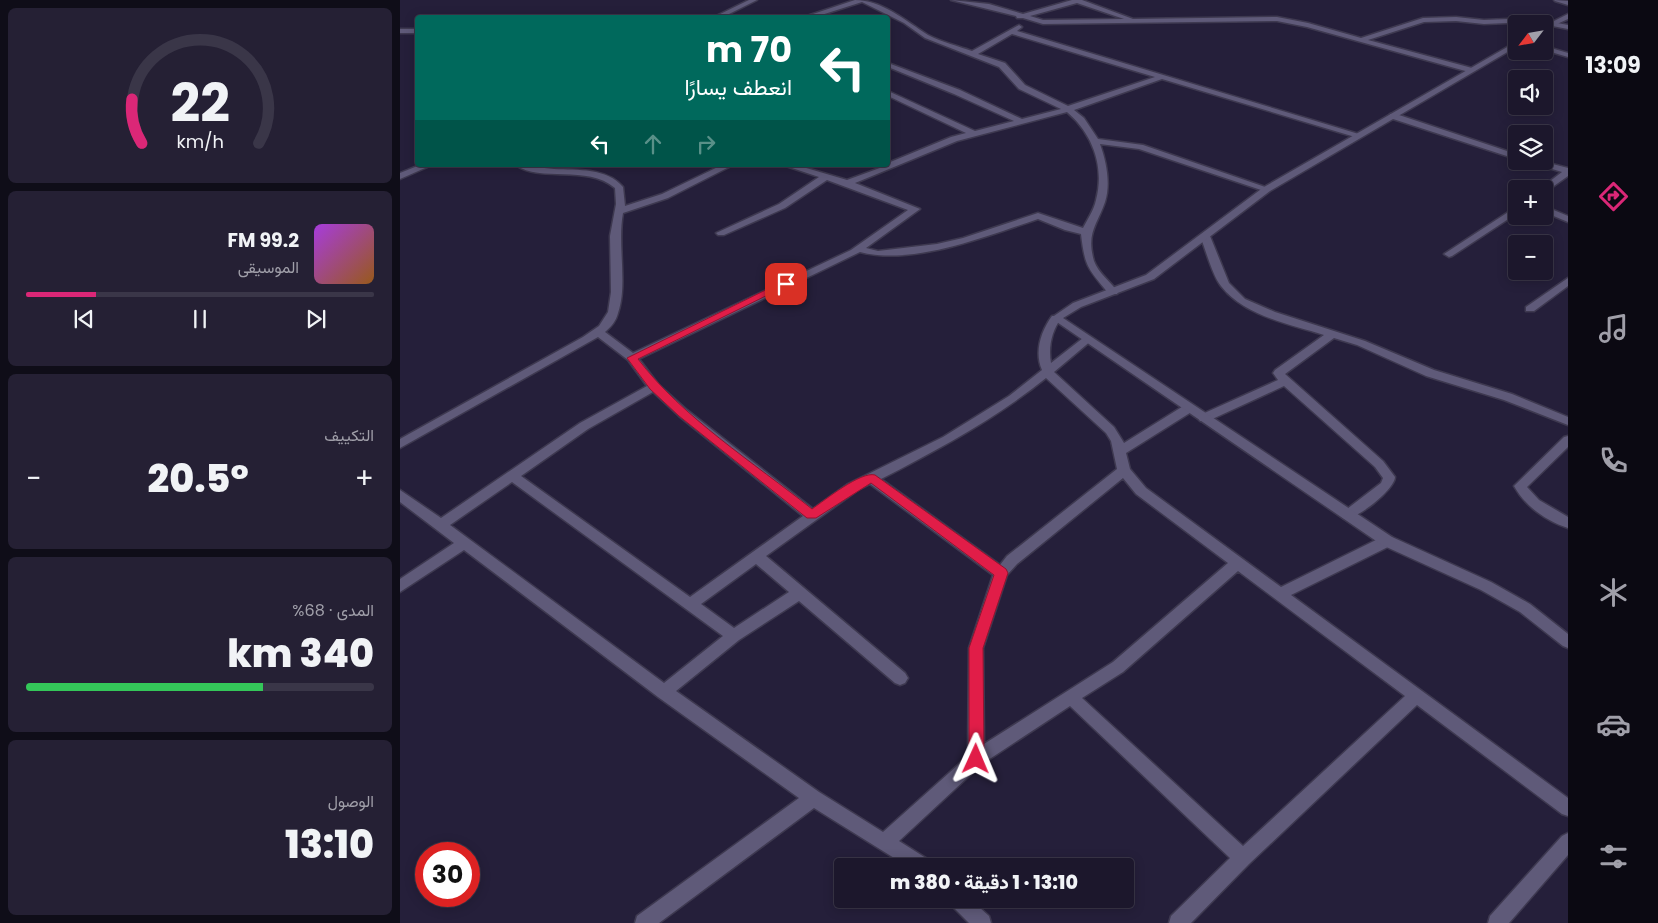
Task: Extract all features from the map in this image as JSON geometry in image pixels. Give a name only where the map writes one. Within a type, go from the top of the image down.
[{"type":"street","points":[[722,15],[754,0]]},
{"type":"street","points":[[814,15],[863,0],[890,12],[927,37],[1002,65],[1025,89],[1068,109],[1081,120],[1095,141],[1102,164],[1101,200],[1086,232],[1092,268],[1113,292]]},
{"type":"street","points":[[954,0],[989,6],[1028,19],[1052,23],[1270,18],[1308,25],[1469,70]]},
{"type":"street","points":[[1019,16],[1077,0],[1137,22]]},
{"type":"street","points":[[1557,0],[1568,3]]},
{"type":"street","points":[[882,15],[890,12]]},
{"type":"street","points":[[1553,23],[1568,16]]},
{"type":"street","points":[[974,53],[1013,32],[1028,19]]},
{"type":"street","points":[[1360,40],[1423,20],[1508,21]]},
{"type":"street","points":[[1553,23],[1568,28]]},
{"type":"street","points":[[400,31],[415,31]]},
{"type":"street","points":[[1013,32],[1161,78],[1358,135]]},
{"type":"street","points":[[1508,48],[1267,189],[1150,277],[1077,305],[1056,318],[1050,325],[1045,351],[1048,373],[1110,430],[1121,450],[1124,470],[1141,491],[1236,564],[1568,808]]},
{"type":"street","points":[[1553,51],[1568,55]]},
{"type":"street","points":[[890,66],[988,105],[1021,121]]},
{"type":"street","points":[[890,166],[972,133],[1068,109],[1161,78]]},
{"type":"street","points":[[890,94],[972,133]]},
{"type":"street","points":[[1393,116],[1508,154]]},
{"type":"street","points":[[1095,141],[1140,147],[1267,189]]},
{"type":"street","points":[[1553,165],[1568,164]]},
{"type":"street","points":[[400,176],[423,167]]},
{"type":"street","points":[[400,444],[598,332],[611,319],[616,289],[615,226],[621,190],[616,183],[586,174],[530,167]]},
{"type":"street","points":[[586,174],[592,167]]},
{"type":"street","points":[[619,211],[665,196],[725,167]]},
{"type":"street","points":[[632,358],[858,249],[915,209],[847,183],[794,167]]},
{"type":"street","points":[[847,183],[887,167]]},
{"type":"street","points":[[1553,168],[1568,172]]},
{"type":"street","points":[[1553,183],[1568,172]]},
{"type":"street","points":[[721,233],[782,206],[825,177]]},
{"type":"street","points":[[1553,213],[1568,219]]},
{"type":"street","points":[[1449,254],[1508,215]]},
{"type":"street","points":[[858,249],[878,254],[937,247],[966,240],[1038,216],[1068,228],[1086,232]]},
{"type":"street","points":[[1205,236],[1224,284],[1241,301],[1271,314],[1361,343],[1430,373],[1508,397],[1568,421]]},
{"type":"street","points":[[1530,310],[1568,281]]},
{"type":"street","points":[[1056,318],[1387,541],[1486,586],[1525,608],[1568,642]]},
{"type":"street","points":[[598,332],[632,358],[654,386],[683,413],[812,515]]},
{"type":"street","points":[[1332,334],[1279,373],[1285,381],[1378,464],[1389,477],[1390,481],[1386,486],[1348,515]]},
{"type":"street","points":[[689,605],[853,487],[947,440],[1013,399],[1087,340]]},
{"type":"street","points":[[1204,418],[1285,381]]},
{"type":"street","points":[[441,525],[584,426],[654,386]]},
{"type":"street","points":[[1121,450],[1189,408]]},
{"type":"street","points":[[1568,440],[1520,486],[1524,494],[1533,503],[1568,523]]},
{"type":"street","points":[[976,759],[976,648],[1001,573],[1012,560],[1124,470]]},
{"type":"street","points":[[512,476],[734,636]]},
{"type":"street","points":[[871,478],[1001,573]]},
{"type":"street","points":[[400,496],[664,692],[813,798],[910,858]]},
{"type":"street","points":[[1278,595],[1387,541]]},
{"type":"street","points":[[400,586],[464,543]]},
{"type":"street","points":[[756,556],[900,678]]},
{"type":"street","points":[[885,842],[976,759],[1039,716],[1072,698],[1118,668],[1236,564]]},
{"type":"street","points":[[664,692],[734,636],[799,593]]},
{"type":"street","points":[[1178,923],[1243,858],[1416,696]]},
{"type":"street","points":[[1072,698],[1243,858]]},
{"type":"street","points":[[644,923],[813,798]]},
{"type":"street","points":[[1497,923],[1568,842]]},
{"type":"street","points":[[966,908],[982,923]]},
{"type":"route","points":[[786,284],[632,358],[654,386],[683,413],[812,515],[853,487],[871,478],[1001,573],[976,648],[978,709],[976,759]]}]
